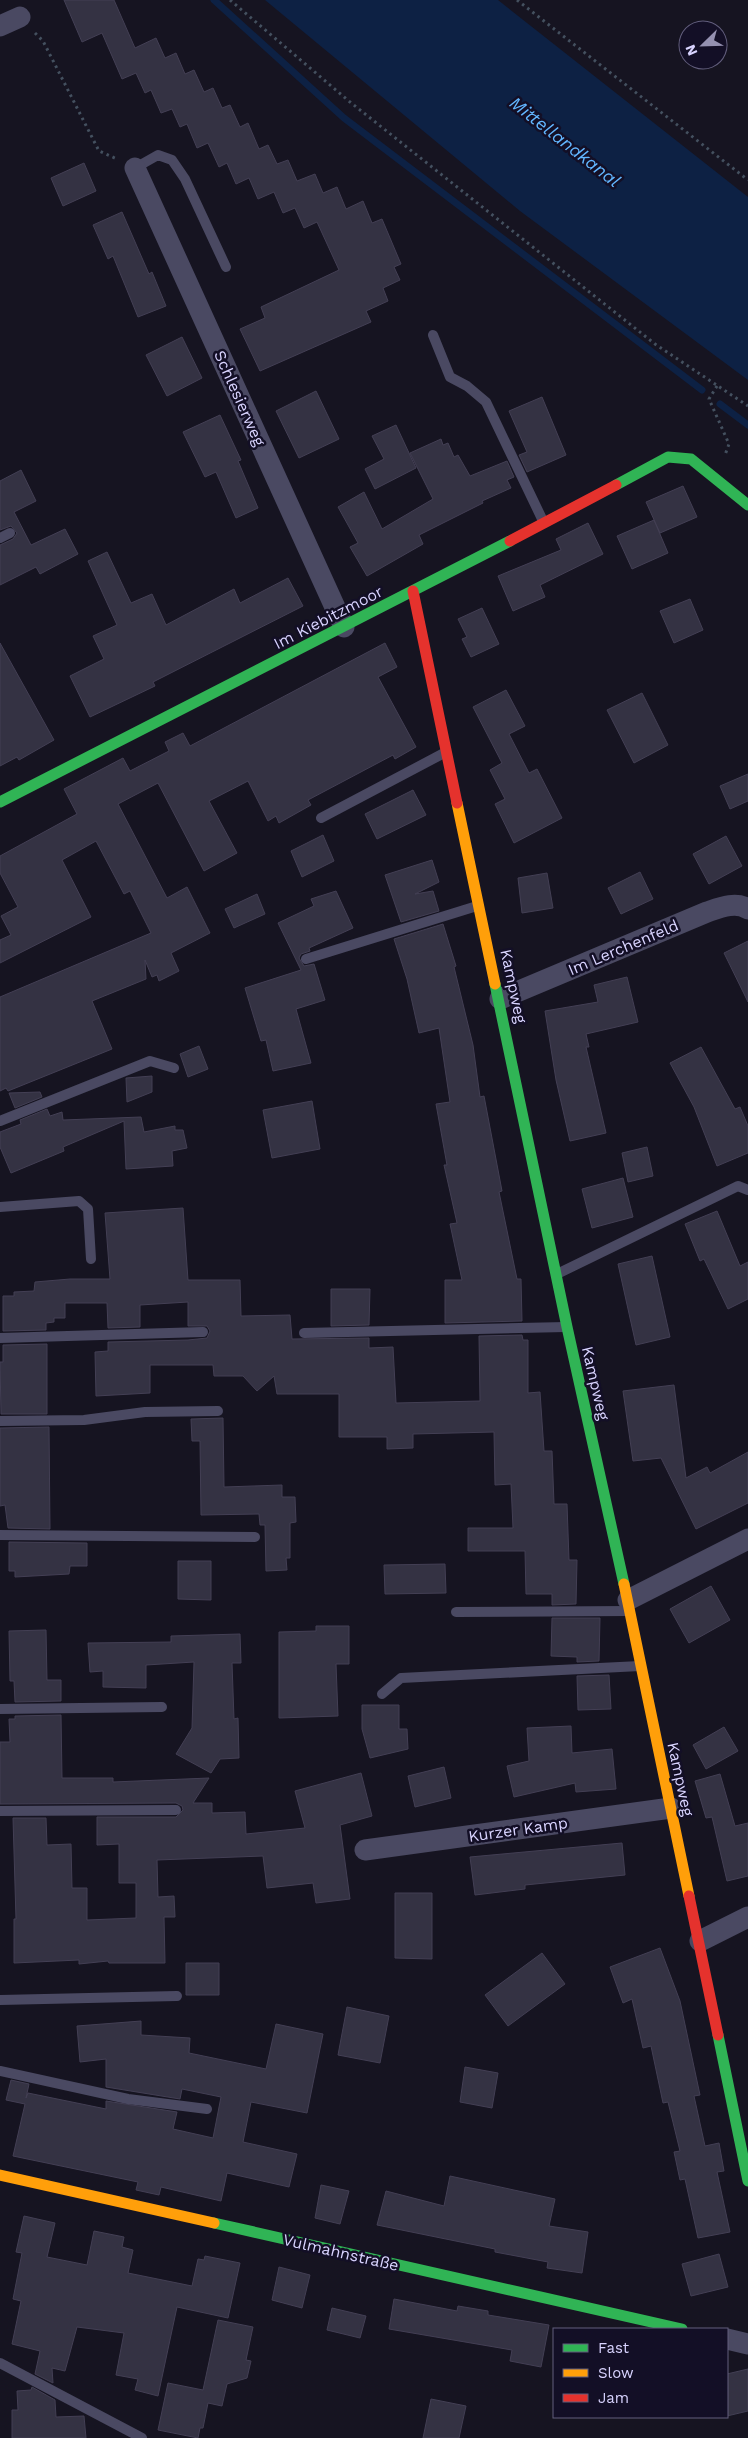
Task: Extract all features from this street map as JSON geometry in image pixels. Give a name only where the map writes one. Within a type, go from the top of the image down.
[{"type":"street","points":[[0,26],[20,17]]},
{"type":"street","name":"Schlesierweg","points":[[136,168],[344,627]]},
{"type":"street","name":"Im Kiebitzmoor","points":[[0,802],[544,524],[668,457],[691,460],[716,479]]},
{"type":"street","points":[[716,479],[748,505]]},
{"type":"street","name":"Kampweg","points":[[413,591],[500,999],[567,1327],[629,1606],[700,1941],[748,2181]]},
{"type":"street","name":"Im Lerchenfeld","points":[[500,999],[707,912],[725,906],[744,906],[748,909]]},
{"type":"street","points":[[629,1606],[748,1540]]},
{"type":"street","name":"Kurzer Kamp","points":[[365,1850],[671,1808]]},
{"type":"street","points":[[700,1941],[748,1917]]},
{"type":"street","name":"Vulmahnstraße","points":[[0,2175],[678,2328]]},
{"type":"street","points":[[728,2339],[748,2344]]},
{"type":"lane","points":[[136,168],[158,155],[172,160],[185,179],[226,267]]},
{"type":"lane","points":[[433,335],[450,377],[467,386],[486,402],[544,524]]},
{"type":"lane","points":[[321,818],[447,752]]},
{"type":"lane","points":[[306,958],[480,905]]},
{"type":"lane","points":[[0,1121],[150,1061],[174,1068]]},
{"type":"lane","points":[[556,1274],[738,1186],[748,1190]]},
{"type":"lane","points":[[0,1207],[79,1201],[88,1209],[91,1259]]},
{"type":"lane","points":[[304,1333],[567,1327]]},
{"type":"lane","points":[[0,1338],[203,1332]]},
{"type":"lane","points":[[0,1421],[84,1420],[144,1412],[218,1412]]},
{"type":"lane","points":[[0,1535],[255,1538]]},
{"type":"lane","points":[[456,1612],[629,1606]]},
{"type":"lane","points":[[382,1694],[400,1678],[641,1666]]},
{"type":"lane","points":[[0,1709],[162,1707]]},
{"type":"lane","points":[[0,1811],[176,1810]]},
{"type":"lane","points":[[0,2000],[177,1996]]},
{"type":"lane","points":[[0,2071],[128,2099],[207,2109]]},
{"type":"lane","points":[[0,2363],[142,2438]]},
{"type":"path","points":[[230,0],[358,108],[655,344],[748,406]]},
{"type":"path","points":[[517,0],[748,180]]},
{"type":"path","points":[[20,17],[43,41],[99,152],[136,168]]},
{"type":"path","points":[[716,479],[729,444],[708,400],[718,386]]},
{"type":"water","name":"Mittellandkanal","points":[[265,0],[498,0],[748,197],[748,380],[520,211]]},
{"type":"building","points":[[64,0],[114,0],[135,48],[156,38],[165,58],[176,53],[185,74],[194,70],[204,92],[213,88],[222,108],[230,105],[240,127],[248,123],[259,149],[268,145],[277,164],[288,160],[297,181],[315,174],[323,193],[337,187],[346,209],[363,201],[372,223],[382,219],[401,264],[394,267],[400,280],[383,288],[388,301],[366,311],[371,322],[260,371],[240,329],[265,318],[261,307],[339,270],[317,222],[304,228],[295,208],[283,213],[274,192],[258,199],[249,178],[236,184],[227,163],[219,167],[208,143],[197,148],[187,124],[180,127],[172,109],[161,113],[151,90],[145,93],[136,73],[122,79],[102,33],[82,42]]},
{"type":"building","points":[[84,163],[96,191],[63,206],[51,178]]},
{"type":"building","points":[[122,212],[149,274],[152,272],[166,306],[138,317],[113,256],[108,259],[93,225]]},
{"type":"building","points":[[182,337],[202,378],[167,396],[146,355]]},
{"type":"building","points":[[316,391],[339,439],[299,458],[276,411]]},
{"type":"building","points":[[542,397],[566,455],[527,472],[519,455],[527,452],[509,411]]},
{"type":"building","points":[[220,415],[241,460],[238,461],[258,508],[236,518],[216,472],[205,477],[183,432]]},
{"type":"building","points":[[396,425],[416,468],[375,489],[365,469],[384,459],[372,436]]},
{"type":"building","points":[[441,439],[443,445],[448,443],[454,457],[458,455],[470,476],[507,461],[514,477],[507,480],[511,488],[482,501],[483,503],[419,535],[423,544],[367,576],[350,547],[358,543],[338,507],[364,492],[382,529],[433,499],[410,453]]},
{"type":"building","points":[[21,470],[36,501],[14,512],[31,545],[65,529],[78,554],[40,574],[36,567],[0,585],[0,545],[13,539],[17,533],[11,526],[0,530],[0,481]]},
{"type":"building","points":[[683,486],[697,517],[660,533],[646,502]]},
{"type":"building","points":[[654,520],[668,553],[632,569],[617,536]]},
{"type":"building","points":[[588,523],[603,554],[540,585],[545,597],[513,611],[498,576],[561,550],[556,539]]},
{"type":"building","points":[[107,552],[131,603],[152,594],[166,625],[234,589],[240,603],[288,578],[303,606],[153,682],[155,686],[90,717],[70,676],[104,659],[93,636],[117,625],[88,561]]},
{"type":"building","points":[[690,599],[703,630],[674,643],[660,611]]},
{"type":"building","points":[[482,608],[499,644],[471,657],[462,639],[467,637],[458,619]]},
{"type":"building","points":[[0,643],[54,740],[19,760],[17,757],[0,766]]},
{"type":"building","points":[[385,643],[397,667],[378,677],[416,747],[395,759],[393,755],[308,800],[311,805],[279,823],[276,816],[268,821],[248,781],[209,801],[237,853],[204,871],[158,783],[118,804],[167,898],[187,887],[210,933],[171,953],[179,971],[159,981],[157,975],[152,977],[145,960],[146,979],[92,1001],[112,1049],[8,1091],[6,1088],[0,1091],[0,997],[151,933],[130,891],[124,894],[96,841],[62,860],[91,917],[0,963],[0,940],[11,935],[1,916],[18,907],[0,873],[0,856],[77,814],[64,789],[123,758],[130,771],[169,751],[165,742],[183,733],[190,746]]},
{"type":"building","points":[[506,690],[525,726],[509,734],[529,773],[537,769],[562,818],[514,843],[495,804],[505,799],[490,770],[502,763],[473,707]]},
{"type":"building","points":[[642,693],[668,745],[634,763],[607,710]]},
{"type":"building","points":[[748,774],[748,801],[730,809],[720,786]]},
{"type":"building","points":[[413,790],[426,815],[377,839],[365,814]]},
{"type":"building","points":[[323,835],[334,861],[302,877],[291,851]]},
{"type":"building","points":[[726,836],[742,866],[709,884],[693,854]]},
{"type":"building","points":[[432,860],[439,882],[415,894],[433,891],[439,911],[401,922],[385,875]]},
{"type":"building","points":[[640,872],[653,899],[621,914],[608,888]]},
{"type":"building","points":[[547,873],[553,908],[522,913],[518,878]]},
{"type":"building","points":[[336,891],[353,928],[309,948],[310,951],[301,954],[299,958],[304,966],[314,964],[325,1000],[296,1009],[311,1063],[273,1071],[266,1040],[261,1041],[245,988],[301,970],[278,923],[314,906],[311,899]]},
{"type":"building","points":[[257,894],[265,914],[234,928],[225,909]]},
{"type":"building","points":[[443,924],[456,966],[454,967],[473,1045],[480,1097],[484,1096],[502,1191],[499,1192],[517,1279],[521,1279],[522,1321],[445,1323],[445,1280],[462,1280],[450,1224],[457,1223],[444,1165],[447,1165],[436,1104],[450,1102],[439,1028],[419,1033],[407,979],[394,939]]},
{"type":"building","points":[[748,941],[748,1002],[724,953]]},
{"type":"building","points":[[627,977],[638,1022],[586,1034],[589,1047],[586,1047],[606,1133],[570,1141],[556,1080],[545,1011],[598,1002],[594,985]]},
{"type":"building","points":[[199,1046],[208,1069],[188,1077],[180,1054]]},
{"type":"building","points":[[701,1047],[735,1109],[740,1107],[748,1126],[748,1153],[717,1166],[694,1107],[670,1063]]},
{"type":"building","points":[[152,1076],[152,1092],[127,1102],[126,1078]]},
{"type":"building","points":[[40,1092],[42,1097],[15,1108],[9,1093]]},
{"type":"building","points":[[312,1101],[320,1149],[272,1158],[263,1110]]},
{"type":"building","points":[[47,1109],[50,1116],[62,1112],[63,1120],[141,1117],[144,1132],[175,1126],[175,1130],[183,1130],[187,1148],[172,1151],[173,1166],[126,1169],[124,1121],[63,1147],[64,1151],[11,1173],[0,1147],[0,1132],[21,1124],[20,1120]]},
{"type":"building","points":[[647,1147],[653,1176],[628,1182],[622,1153]]},
{"type":"building","points":[[623,1178],[633,1217],[592,1228],[582,1189]]},
{"type":"building","points":[[183,1208],[188,1280],[240,1280],[241,1316],[290,1315],[292,1339],[369,1338],[369,1348],[393,1347],[396,1403],[480,1401],[479,1336],[522,1335],[523,1340],[528,1340],[528,1393],[540,1392],[544,1451],[552,1451],[554,1504],[567,1504],[569,1560],[577,1560],[576,1604],[552,1605],[552,1594],[526,1594],[525,1551],[468,1551],[468,1528],[513,1528],[511,1484],[495,1485],[494,1432],[413,1434],[413,1448],[387,1449],[387,1437],[339,1437],[339,1394],[277,1394],[274,1376],[257,1391],[243,1376],[214,1376],[213,1365],[150,1365],[150,1393],[96,1396],[95,1352],[108,1351],[108,1342],[207,1338],[210,1331],[207,1326],[188,1326],[188,1302],[140,1305],[140,1327],[108,1328],[107,1303],[65,1303],[65,1318],[54,1318],[54,1322],[46,1323],[46,1330],[3,1331],[3,1296],[14,1296],[14,1292],[34,1291],[35,1282],[70,1279],[110,1279],[105,1213]]},
{"type":"building","points":[[717,1211],[740,1266],[748,1262],[748,1299],[728,1309],[704,1259],[700,1261],[685,1224]]},
{"type":"building","points":[[652,1256],[670,1337],[636,1345],[618,1264]]},
{"type":"building","points":[[331,1289],[370,1289],[369,1325],[331,1326]]},
{"type":"building","points":[[47,1344],[47,1414],[1,1414],[0,1362],[3,1362],[3,1345]]},
{"type":"building","points":[[674,1385],[686,1478],[707,1467],[710,1473],[748,1452],[748,1503],[696,1529],[661,1458],[633,1461],[623,1391]]},
{"type":"building","points":[[223,1418],[224,1487],[282,1485],[282,1497],[295,1497],[296,1522],[290,1523],[290,1558],[286,1558],[287,1570],[266,1571],[265,1525],[260,1525],[259,1514],[201,1515],[200,1441],[192,1441],[191,1419]]},
{"type":"building","points":[[49,1427],[50,1529],[8,1528],[5,1505],[0,1506],[0,1428]]},
{"type":"building","points":[[9,1542],[87,1543],[87,1566],[70,1566],[69,1574],[15,1577],[15,1571],[9,1571]]},
{"type":"building","points":[[178,1561],[211,1561],[211,1600],[178,1599]]},
{"type":"building","points":[[445,1564],[446,1593],[385,1594],[384,1565]]},
{"type":"building","points":[[711,1586],[730,1620],[689,1643],[670,1609]]},
{"type":"building","points":[[552,1618],[600,1618],[599,1661],[577,1662],[577,1657],[551,1656]]},
{"type":"building","points":[[316,1626],[349,1626],[349,1664],[336,1664],[338,1716],[279,1718],[279,1632],[316,1631]]},
{"type":"building","points":[[46,1630],[47,1680],[61,1680],[61,1701],[15,1702],[14,1681],[10,1681],[9,1631]]},
{"type":"building","points":[[240,1634],[241,1663],[232,1663],[234,1719],[238,1718],[239,1758],[220,1759],[211,1773],[176,1754],[192,1728],[194,1662],[146,1665],[146,1688],[103,1687],[103,1671],[90,1672],[88,1643],[171,1642],[171,1636]]},
{"type":"building","points":[[609,1675],[611,1709],[578,1710],[577,1676]]},
{"type":"building","points":[[362,1705],[399,1705],[399,1729],[407,1729],[408,1749],[370,1758],[362,1729]]},
{"type":"building","points":[[61,1715],[62,1778],[113,1778],[113,1782],[209,1778],[193,1803],[212,1803],[212,1813],[245,1812],[246,1834],[305,1828],[295,1791],[361,1773],[372,1816],[340,1825],[350,1899],[316,1903],[313,1883],[267,1888],[263,1856],[157,1860],[158,1897],[174,1896],[175,1917],[164,1917],[165,1963],[109,1963],[108,1961],[79,1964],[79,1960],[14,1963],[14,1919],[16,1919],[13,1818],[46,1818],[47,1845],[71,1844],[72,1888],[87,1888],[87,1920],[136,1918],[136,1883],[119,1883],[119,1844],[97,1845],[97,1817],[176,1817],[183,1810],[182,1806],[176,1803],[0,1804],[0,1742],[10,1742],[9,1719],[15,1719],[15,1716]]},
{"type":"building","points":[[571,1726],[572,1753],[612,1749],[616,1789],[576,1792],[575,1783],[514,1797],[507,1766],[529,1761],[527,1728]]},
{"type":"building","points":[[724,1727],[738,1751],[706,1769],[693,1745]]},
{"type":"building","points":[[444,1767],[451,1798],[415,1807],[408,1776]]},
{"type":"building","points":[[720,1774],[735,1826],[748,1823],[748,1876],[727,1881],[712,1817],[706,1818],[695,1781]]},
{"type":"building","points":[[622,1843],[625,1875],[525,1885],[525,1889],[475,1895],[470,1857]]},
{"type":"building","points":[[395,1893],[432,1893],[432,1959],[395,1958]]},
{"type":"building","points":[[660,1948],[680,2001],[700,2095],[694,2096],[705,2146],[719,2143],[724,2171],[717,2172],[730,2232],[698,2238],[685,2179],[680,2180],[674,2152],[680,2151],[668,2102],[663,2103],[651,2046],[643,2048],[632,1999],[623,2003],[610,1967]]},
{"type":"building","points":[[542,1953],[565,1984],[508,2026],[485,1995]]},
{"type":"building","points":[[186,1963],[219,1963],[219,1995],[186,1995]]},
{"type":"building","points":[[347,2007],[389,2016],[380,2063],[338,2055]]},
{"type":"building","points":[[141,2021],[141,2035],[190,2038],[189,2053],[266,2069],[276,2024],[323,2034],[307,2113],[251,2102],[243,2142],[297,2154],[289,2187],[227,2173],[221,2201],[161,2187],[159,2195],[136,2190],[138,2182],[13,2156],[25,2104],[6,2100],[11,2080],[29,2084],[26,2098],[28,2093],[106,2109],[106,2101],[177,2112],[173,2129],[213,2138],[221,2097],[182,2089],[180,2099],[106,2087],[106,2059],[80,2062],[77,2026]]},
{"type":"building","points":[[465,2067],[498,2073],[492,2108],[460,2102]]},
{"type":"building","points":[[450,2176],[555,2199],[549,2226],[588,2232],[582,2273],[547,2268],[548,2262],[495,2252],[495,2249],[377,2225],[386,2191],[444,2206]]},
{"type":"building","points":[[321,2185],[349,2191],[340,2224],[315,2218]]},
{"type":"building","points":[[24,2216],[55,2223],[47,2257],[87,2265],[94,2231],[124,2237],[122,2247],[133,2250],[128,2273],[192,2286],[198,2259],[204,2260],[205,2256],[240,2263],[228,2318],[177,2307],[158,2396],[135,2390],[138,2379],[116,2375],[124,2333],[77,2327],[65,2371],[52,2368],[53,2383],[35,2374],[40,2351],[12,2344],[21,2301],[13,2299],[22,2253],[16,2252]]},
{"type":"building","points":[[719,2254],[728,2287],[691,2296],[682,2264]]},
{"type":"building","points":[[279,2267],[310,2275],[302,2308],[272,2300]]},
{"type":"building","points":[[394,2299],[457,2311],[458,2306],[488,2311],[488,2315],[549,2325],[541,2367],[510,2361],[512,2350],[389,2329]]},
{"type":"building","points":[[332,2308],[366,2316],[360,2338],[327,2330]]},
{"type":"building","points":[[218,2320],[253,2327],[246,2360],[251,2361],[247,2378],[227,2384],[222,2406],[208,2403],[203,2428],[200,2428],[198,2438],[158,2430],[168,2383],[203,2390]]},
{"type":"building","points":[[748,2369],[748,2411],[728,2416],[728,2374]]},
{"type":"building","points":[[32,2387],[55,2400],[56,2417],[84,2416],[86,2438],[12,2438],[12,2410],[18,2410],[17,2391],[31,2390]]},
{"type":"building","points":[[431,2399],[466,2406],[459,2438],[423,2438]]},
{"type":"waterway","points":[[214,0],[344,118],[702,390]]},
{"type":"waterway","points":[[720,404],[748,425]]},
{"type":"traffic: fast","points":[[616,485],[668,457],[691,459],[748,505]]},
{"type":"traffic: fast","points":[[0,802],[510,541]]},
{"type":"traffic: fast","points":[[495,984],[567,1327],[624,1584]]},
{"type":"traffic: fast","points":[[718,2035],[748,2181]]},
{"type":"traffic: fast","points":[[214,2223],[678,2328]]},
{"type":"traffic: slow","points":[[457,803],[495,984]]},
{"type":"traffic: slow","points":[[624,1584],[689,1896]]},
{"type":"traffic: slow","points":[[0,2175],[214,2223]]},
{"type":"traffic: jam","points":[[510,541],[616,485]]},
{"type":"traffic: jam","points":[[413,591],[457,803]]},
{"type":"traffic: jam","points":[[689,1896],[718,2035]]}]
